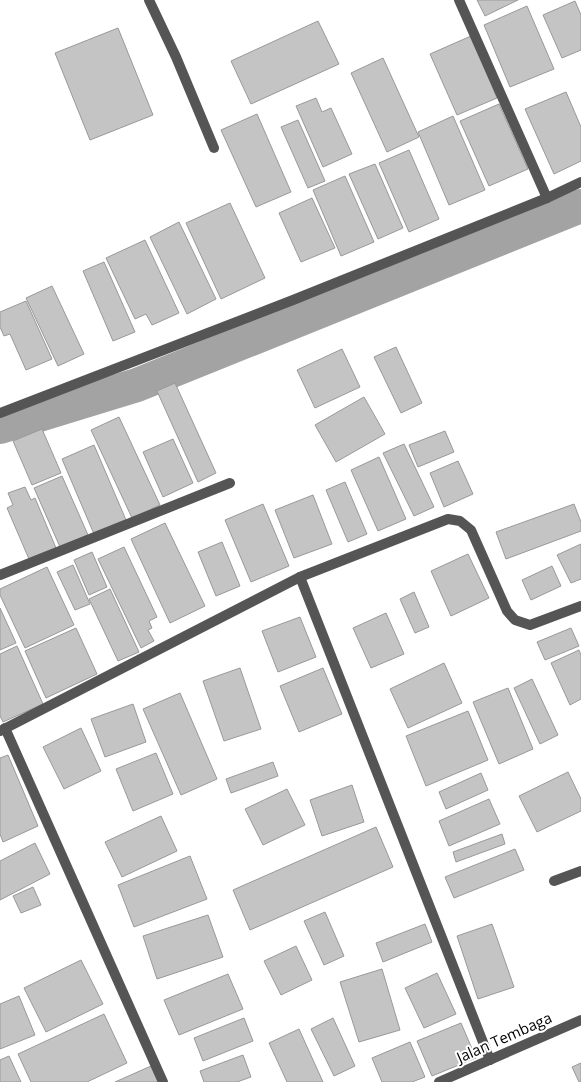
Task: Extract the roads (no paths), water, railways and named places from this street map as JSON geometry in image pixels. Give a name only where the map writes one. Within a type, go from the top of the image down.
[{"type":"street","points":[[149,0],[176,57],[214,148]]},
{"type":"street","points":[[459,0],[547,198]]},
{"type":"street","points":[[0,413],[283,304],[547,198],[581,182]]},
{"type":"street","points":[[0,575],[230,483]]},
{"type":"street","points":[[164,1082],[2,730],[300,577],[448,519],[460,521],[471,530],[507,611],[516,620],[530,625],[581,606]]},
{"type":"street","points":[[300,577],[490,1060]]},
{"type":"street","points":[[554,881],[581,871]]},
{"type":"street","name":"Jalan Tembaga","points":[[439,1082],[581,1020]]},
{"type":"waterway","points":[[0,427],[137,385],[581,206]]}]
